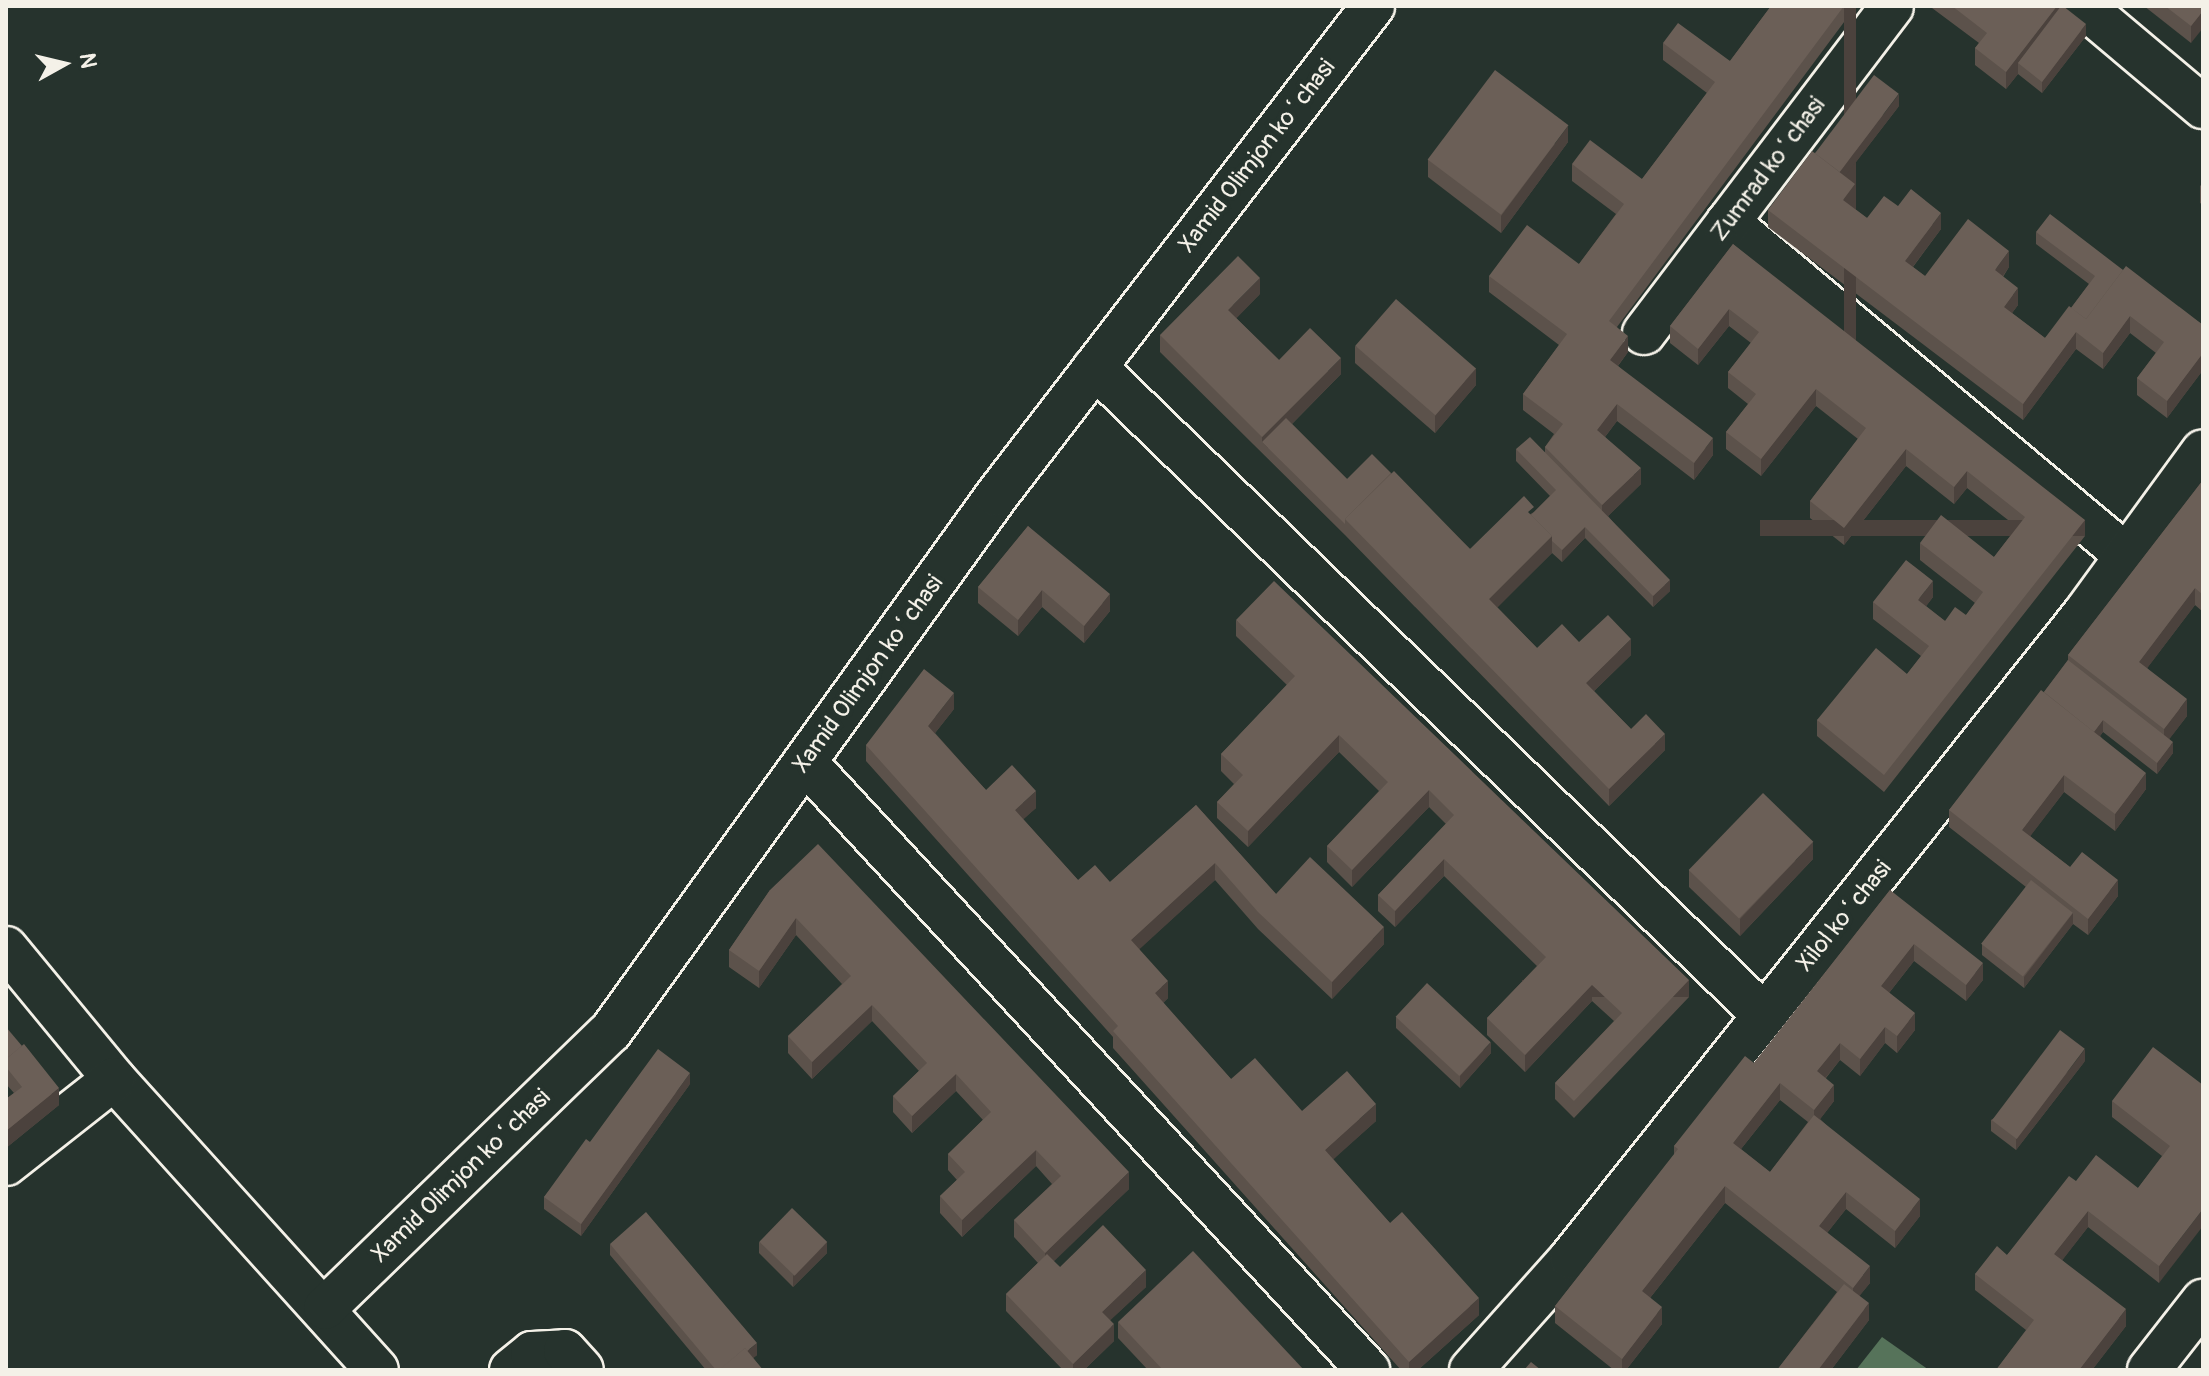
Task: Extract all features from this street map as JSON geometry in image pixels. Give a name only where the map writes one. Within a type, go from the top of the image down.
[{"type":"street","name":"Xamid Olimjon koʻchasi","points":[[325,1308],[611,1031],[997,495],[1373,6]]},
{"type":"street","name":"Zumrad koʻchasi","points":[[1644,333],[1892,6]]},
{"type":"street","points":[[2083,6],[2203,107]]},
{"type":"street","points":[[1728,222],[2127,556]]},
{"type":"street","points":[[1095,367],[1764,1015]]},
{"type":"street","name":"Xilol koʻchasi","points":[[1471,1370],[1571,1258],[2076,625],[2203,451]]},
{"type":"street","points":[[805,762],[1368,1370]]},
{"type":"street","points":[[6,948],[114,1079],[325,1308],[377,1370]]},
{"type":"street","points":[[6,1164],[114,1079]]},
{"type":"street","points":[[2149,1370],[2203,1301]]},
{"type":"street","points":[[511,1370],[532,1353],[565,1351],[582,1370]]},
{"type":"green space","points":[[1882,1337],[1929,1370],[1856,1370]]},
{"type":"building","points":[[1771,6],[1844,6],[1609,321],[1628,336],[1610,360],[1713,438],[1694,463],[1617,404],[1597,430],[1641,468],[1602,505],[1545,447],[1563,424],[1523,394],[1567,334],[1489,276],[1527,225],[1579,264],[1624,204],[1572,164],[1590,140],[1642,179],[1715,82],[1663,43],[1678,23],[1730,61]]},
{"type":"building","points":[[1952,6],[2057,6],[2006,72],[1975,48],[1987,33]]},
{"type":"building","points":[[2061,6],[2086,24],[2042,82],[2018,63]]},
{"type":"building","points":[[2165,6],[2203,6],[2203,11],[2191,26]]},
{"type":"building","points":[[1495,70],[1568,125],[1501,215],[1428,159]]},
{"type":"building","points":[[1874,75],[1899,94],[1840,172],[1815,153]]},
{"type":"building","points":[[1812,151],[1855,184],[1843,200],[1867,218],[1884,196],[1898,206],[1911,189],[1941,213],[1905,261],[1925,276],[1968,219],[2009,251],[1995,270],[2018,288],[2004,307],[2045,338],[2069,306],[2086,319],[2126,266],[2203,325],[2203,353],[2167,401],[2137,378],[2164,342],[2130,316],[2103,353],[2076,332],[2023,404],[1768,210]]},
{"type":"building","points":[[2050,214],[2123,270],[2086,319],[2071,308],[2095,276],[2036,232]]},
{"type":"building","points":[[1733,244],[2085,520],[1884,775],[1817,720],[1876,648],[1907,674],[1929,646],[1873,602],[1906,560],[1933,581],[1918,600],[1945,621],[1955,607],[1966,615],[1983,592],[1920,543],[1941,515],[1994,557],[2025,517],[1967,471],[1954,487],[1906,449],[1844,528],[1810,501],[1866,428],[1816,389],[1761,459],[1726,432],[1756,394],[1728,372],[1759,332],[1729,309],[1698,349],[1670,326]]},
{"type":"building","points":[[1238,256],[1260,278],[1228,310],[1279,360],[1310,328],[1341,358],[1262,437],[1160,335]]},
{"type":"building","points":[[1396,299],[1476,369],[1435,415],[1355,346]]},
{"type":"building","points":[[1286,418],[1347,479],[1372,454],[1391,473],[1345,519],[1345,524],[1262,442]]},
{"type":"building","points":[[1530,437],[1670,580],[1653,596],[1585,527],[1562,550],[1531,515],[1556,490],[1516,449]]},
{"type":"building","points":[[1394,471],[1470,549],[1524,496],[1534,507],[1528,512],[1552,536],[1489,599],[1537,648],[1562,624],[1579,642],[1608,615],[1631,639],[1586,683],[1631,729],[1646,714],[1665,734],[1609,789],[1345,519]]},
{"type":"building","points":[[2203,480],[2203,595],[2195,588],[2139,662],[2187,699],[2164,729],[2068,655]]},
{"type":"building","points":[[1028,526],[1110,594],[1084,626],[1042,590],[1018,620],[978,587]]},
{"type":"building","points":[[1274,581],[1689,980],[1574,1101],[1555,1083],[1622,1013],[1592,985],[1525,1055],[1487,1018],[1546,957],[1444,859],[1395,911],[1378,895],[1454,815],[1429,790],[1352,870],[1327,846],[1388,782],[1339,735],[1248,831],[1217,802],[1243,775],[1221,754],[1295,676],[1236,620]]},
{"type":"building","points":[[2068,660],[2173,742],[2157,763],[2103,720],[2094,732],[2044,692]]},
{"type":"building","points":[[924,669],[954,693],[928,726],[986,790],[1012,765],[1036,791],[1015,810],[1078,880],[1095,865],[1110,882],[1196,805],[1276,894],[1310,857],[1384,927],[1332,982],[1258,912],[1215,863],[1131,940],[1168,981],[1155,993],[1231,1079],[1255,1058],[1302,1111],[1347,1071],[1376,1104],[1325,1150],[1390,1223],[1402,1212],[1479,1298],[1409,1362],[1113,1031],[1118,1026],[866,745]]},
{"type":"building","points":[[2041,690],[2146,773],[2115,814],[2064,775],[2022,830],[2070,867],[2082,852],[2118,880],[2088,919],[1949,810]]},
{"type":"building","points":[[1763,793],[1813,842],[1739,919],[1689,870]]},
{"type":"building","points":[[818,844],[1129,1172],[1045,1253],[1014,1220],[1061,1176],[1036,1150],[962,1220],[940,1196],[965,1172],[948,1154],[991,1112],[956,1074],[912,1116],[893,1096],[927,1063],[872,1005],[812,1062],[788,1036],[851,976],[796,918],[759,971],[729,950],[770,890]]},
{"type":"building","points":[[2031,880],[2073,913],[2023,976],[1981,944]]},
{"type":"building","points":[[1890,890],[1983,963],[1966,985],[1914,944],[1881,986],[1915,1013],[1897,1036],[1885,1027],[1860,1059],[1840,1043],[1817,1071],[1834,1085],[1814,1110],[1780,1083],[1733,1143],[1770,1172],[1814,1115],[1920,1199],[1895,1231],[1846,1192],[1819,1226],[1870,1266],[1853,1288],[1725,1186],[1642,1291],[1662,1307],[1622,1359],[1555,1306],[1678,1149],[1674,1146],[1745,1056],[1754,1063]]},
{"type":"building","points":[[1427,983],[1491,1042],[1459,1076],[1396,1017]]},
{"type":"building","points":[[6,1027],[22,1046],[6,1059]]},
{"type":"building","points":[[2060,1030],[2085,1049],[2017,1139],[1992,1120]]},
{"type":"building","points":[[24,1044],[59,1088],[6,1131],[6,1099],[22,1087],[6,1067],[6,1059]]},
{"type":"building","points":[[2153,1047],[2203,1085],[2203,1209],[2159,1266],[2088,1211],[2054,1254],[2126,1309],[2079,1370],[1996,1370],[2034,1320],[1975,1274],[1997,1246],[2007,1255],[2069,1176],[2076,1181],[2096,1155],[2138,1188],[2170,1146],[2112,1101]]},
{"type":"building","points":[[658,1049],[690,1073],[581,1224],[544,1197],[586,1139],[590,1142]]},
{"type":"building","points":[[792,1208],[827,1242],[795,1276],[759,1242]]},
{"type":"building","points":[[646,1212],[757,1343],[747,1351],[745,1348],[720,1370],[716,1370],[610,1244]]},
{"type":"building","points":[[1103,1225],[1146,1270],[1102,1312],[1114,1324],[1073,1364],[1006,1294],[1047,1254],[1060,1267]]},
{"type":"building","points":[[1193,1251],[1304,1370],[1163,1370],[1118,1322]]},
{"type":"building","points":[[1844,1284],[1869,1303],[1818,1370],[1777,1370]]},
{"type":"building","points":[[745,1348],[763,1370],[720,1370],[720,1369]]},
{"type":"building","points":[[1531,1362],[1541,1370],[1524,1370]]}]
